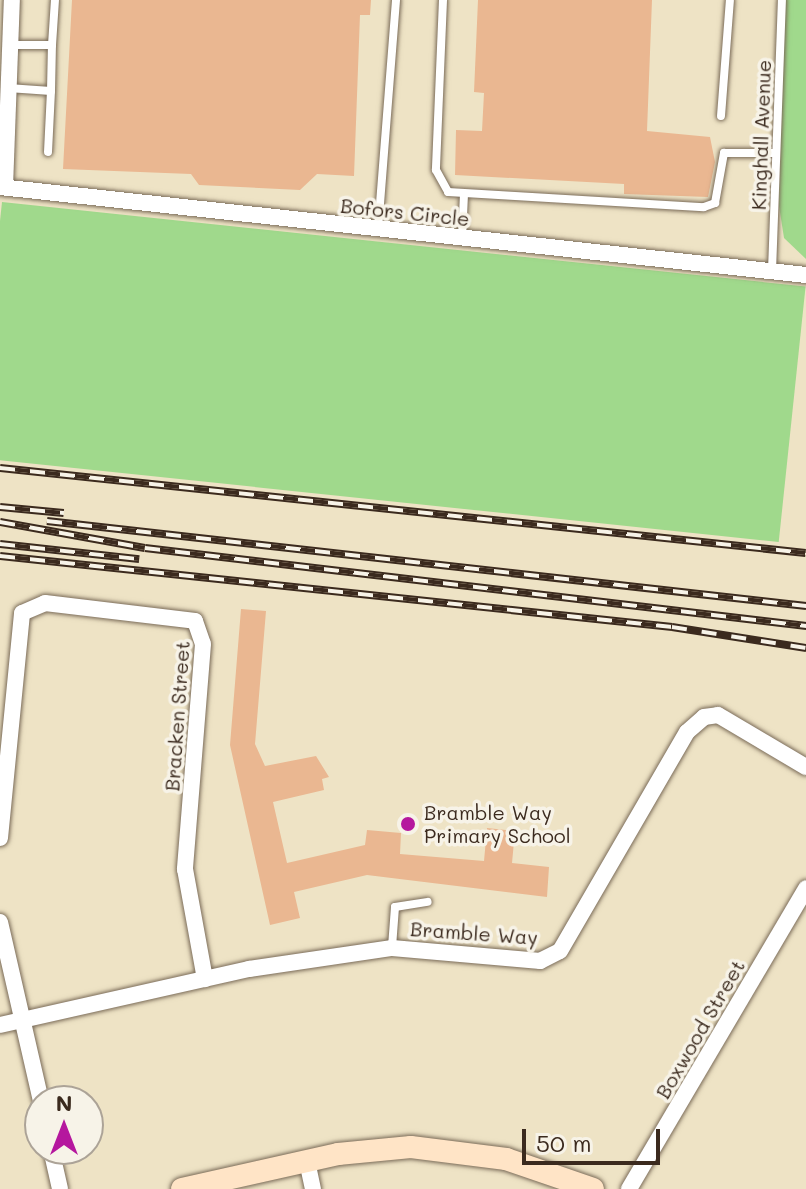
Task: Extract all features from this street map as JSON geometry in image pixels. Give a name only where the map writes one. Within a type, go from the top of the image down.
[{"type":"street","points":[[2,187],[12,0]]},
{"type":"street","name":"Bofors Circle","points":[[2,187],[806,275]]},
{"type":"street","name":"Bracken Street","points":[[0,838],[22,613],[45,603],[195,621],[203,644],[185,869],[205,979]]},
{"type":"street","name":"Bramble Way","points":[[0,1025],[205,979],[392,948],[540,961],[560,951],[687,732],[704,717],[718,715],[806,767]]},
{"type":"street","name":"Boxwood Street","points":[[629,1189],[806,888]]},
{"type":"street","points":[[0,922],[37,1085]]},
{"type":"street","points":[[182,1189],[307,1161],[383,1148],[450,1149],[532,1166],[593,1189]]},
{"type":"street","points":[[307,1161],[313,1189]]},
{"type":"street","points":[[55,1165],[60,1189]]},
{"type":"lane","points":[[48,152],[55,0]]},
{"type":"lane","points":[[378,229],[396,0]]},
{"type":"lane","points":[[443,0],[436,170],[442,188],[464,194],[704,207],[715,203],[724,153],[776,153]]},
{"type":"lane","points":[[721,116],[730,0]]},
{"type":"lane","name":"Kinghall Avenue","points":[[772,271],[782,0]]},
{"type":"lane","points":[[10,45],[52,45]]},
{"type":"lane","points":[[8,88],[51,91]]},
{"type":"lane","points":[[462,238],[464,194]]},
{"type":"lane","points":[[392,948],[395,907],[428,902]]},
{"type":"green space","points":[[785,0],[806,0],[806,259],[784,238],[779,206]]},
{"type":"green space","points":[[2,202],[806,286],[779,542],[0,460]]},
{"type":"building","points":[[72,0],[371,0],[370,15],[360,15],[354,176],[317,174],[300,190],[199,185],[191,174],[63,169]]},
{"type":"building","points":[[478,0],[652,0],[647,131],[710,137],[715,162],[708,197],[624,194],[624,184],[455,175],[456,130],[482,131],[484,93],[474,92]]},
{"type":"building","points":[[241,609],[266,611],[255,744],[265,766],[316,756],[329,777],[322,779],[324,790],[273,802],[287,863],[365,845],[367,830],[401,833],[400,854],[484,861],[487,828],[515,831],[512,863],[549,867],[547,897],[367,875],[294,892],[300,918],[270,925],[230,745]]},
{"type":"railway","points":[[0,468],[806,553]]},
{"type":"railway","points":[[0,507],[64,513]]},
{"type":"railway","points":[[47,521],[806,606]]},
{"type":"railway","points":[[0,522],[145,548],[806,626]]},
{"type":"railway","points":[[0,544],[139,559]]},
{"type":"railway","points":[[0,556],[672,627],[806,648]]},
{"type":"place","name":"Bramble Way Primary School","points":[[408,824]]}]
